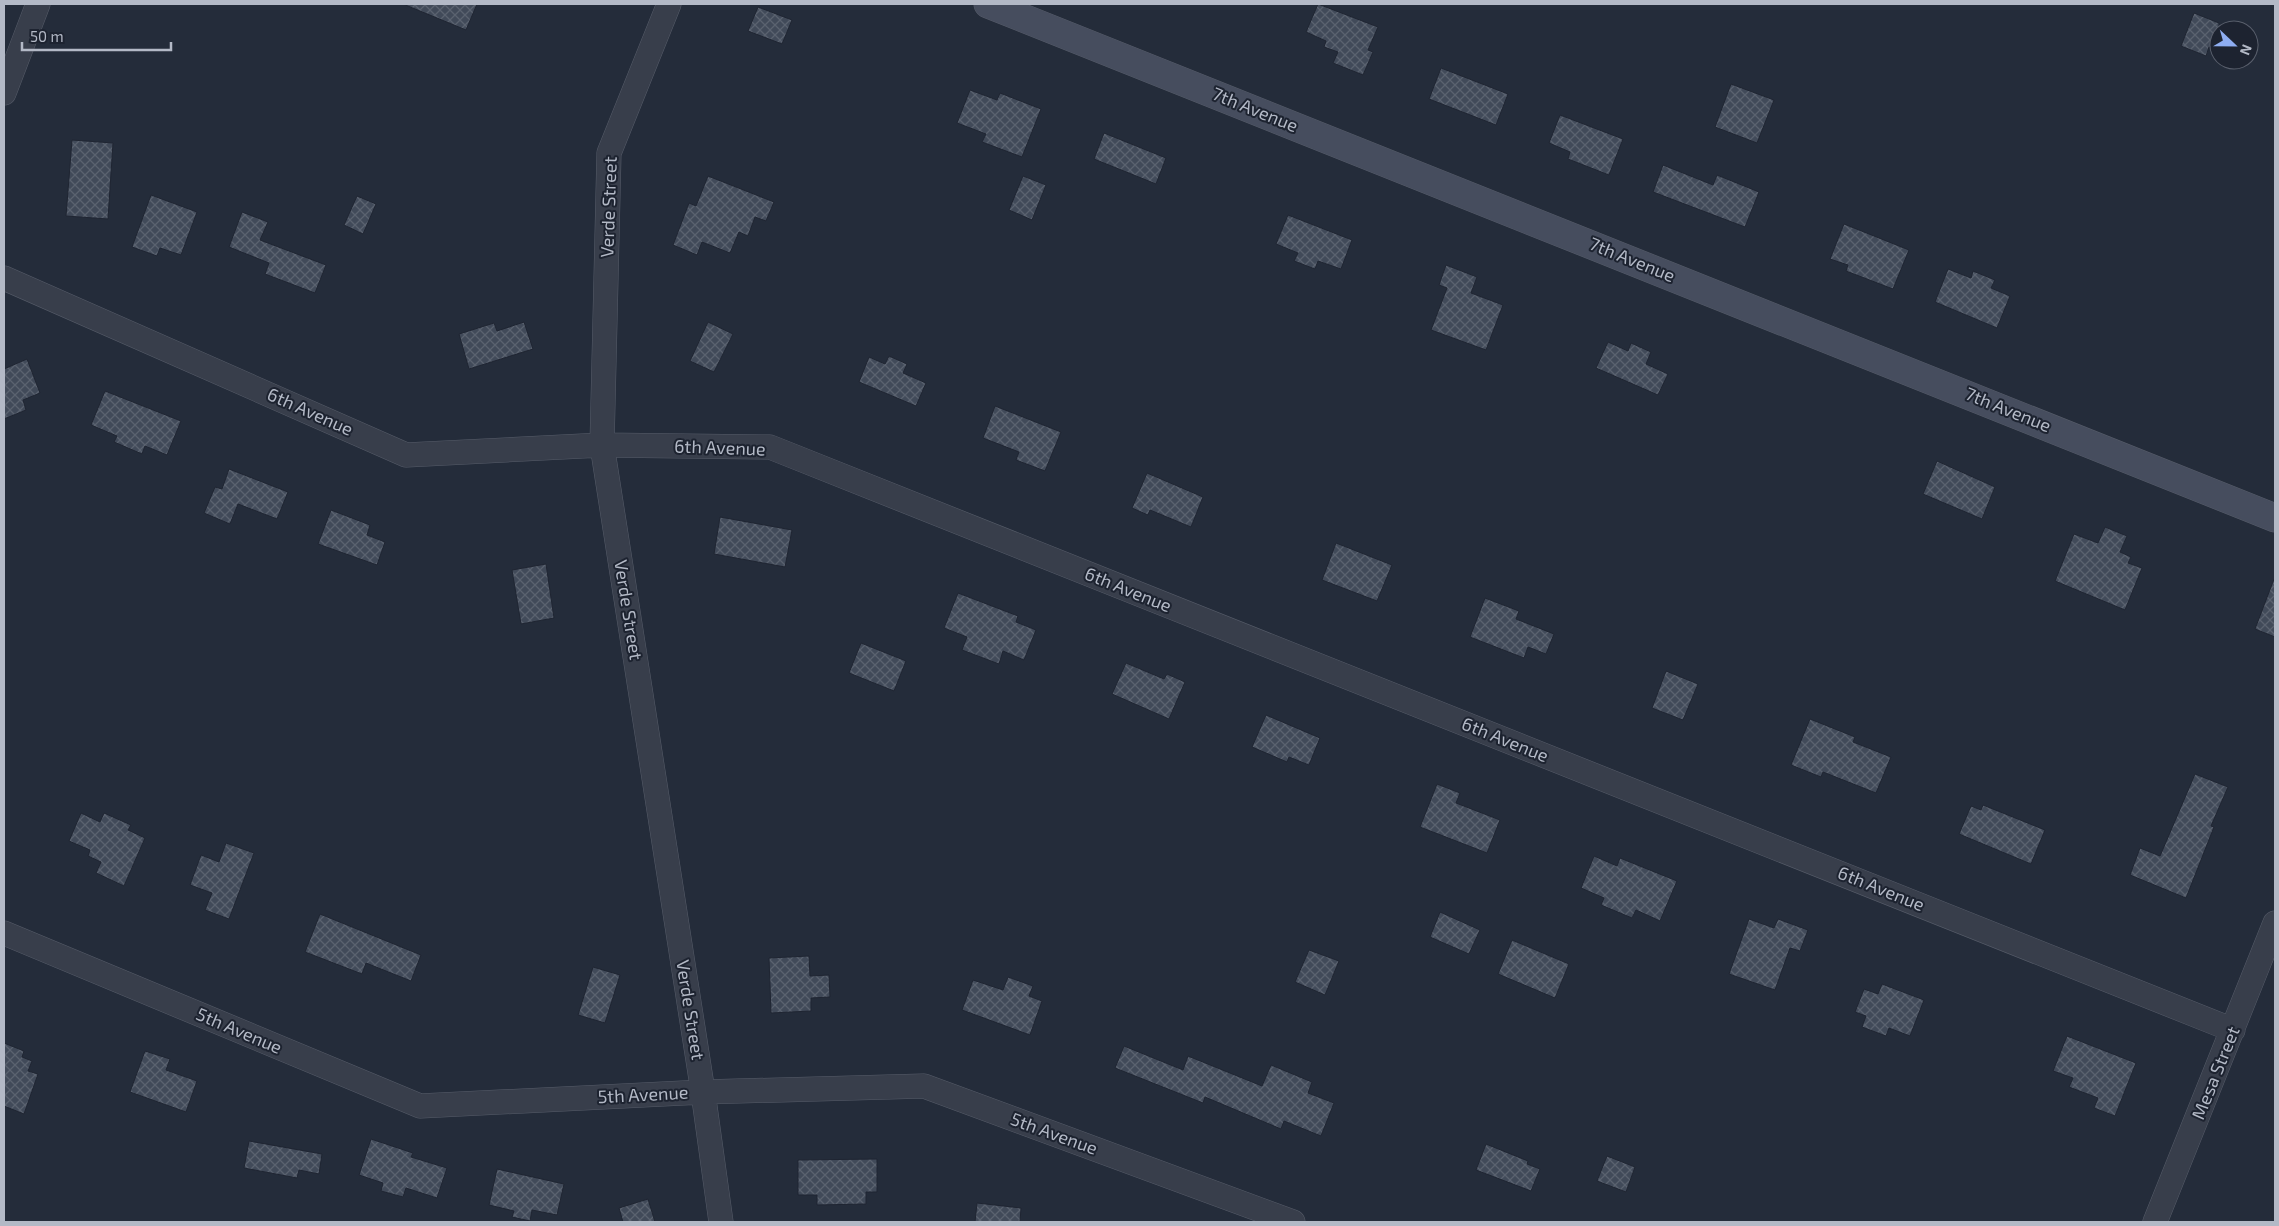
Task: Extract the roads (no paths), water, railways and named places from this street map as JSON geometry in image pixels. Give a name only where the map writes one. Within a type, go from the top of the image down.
[{"type":"street","points":[[4,93],[38,4]]},
{"type":"street","name":"Verde Street","points":[[669,4],[609,153],[602,445],[722,1222]]},
{"type":"street","name":"7th Avenue","points":[[988,4],[2275,518]]},
{"type":"street","name":"6th Avenue","points":[[4,278],[406,454],[602,445],[770,447],[2233,1030]]},
{"type":"street","name":"Mesa Street","points":[[2155,1222],[2275,923]]},
{"type":"street","name":"5th Avenue","points":[[4,933],[420,1106],[703,1092],[924,1086],[1293,1222]]}]
